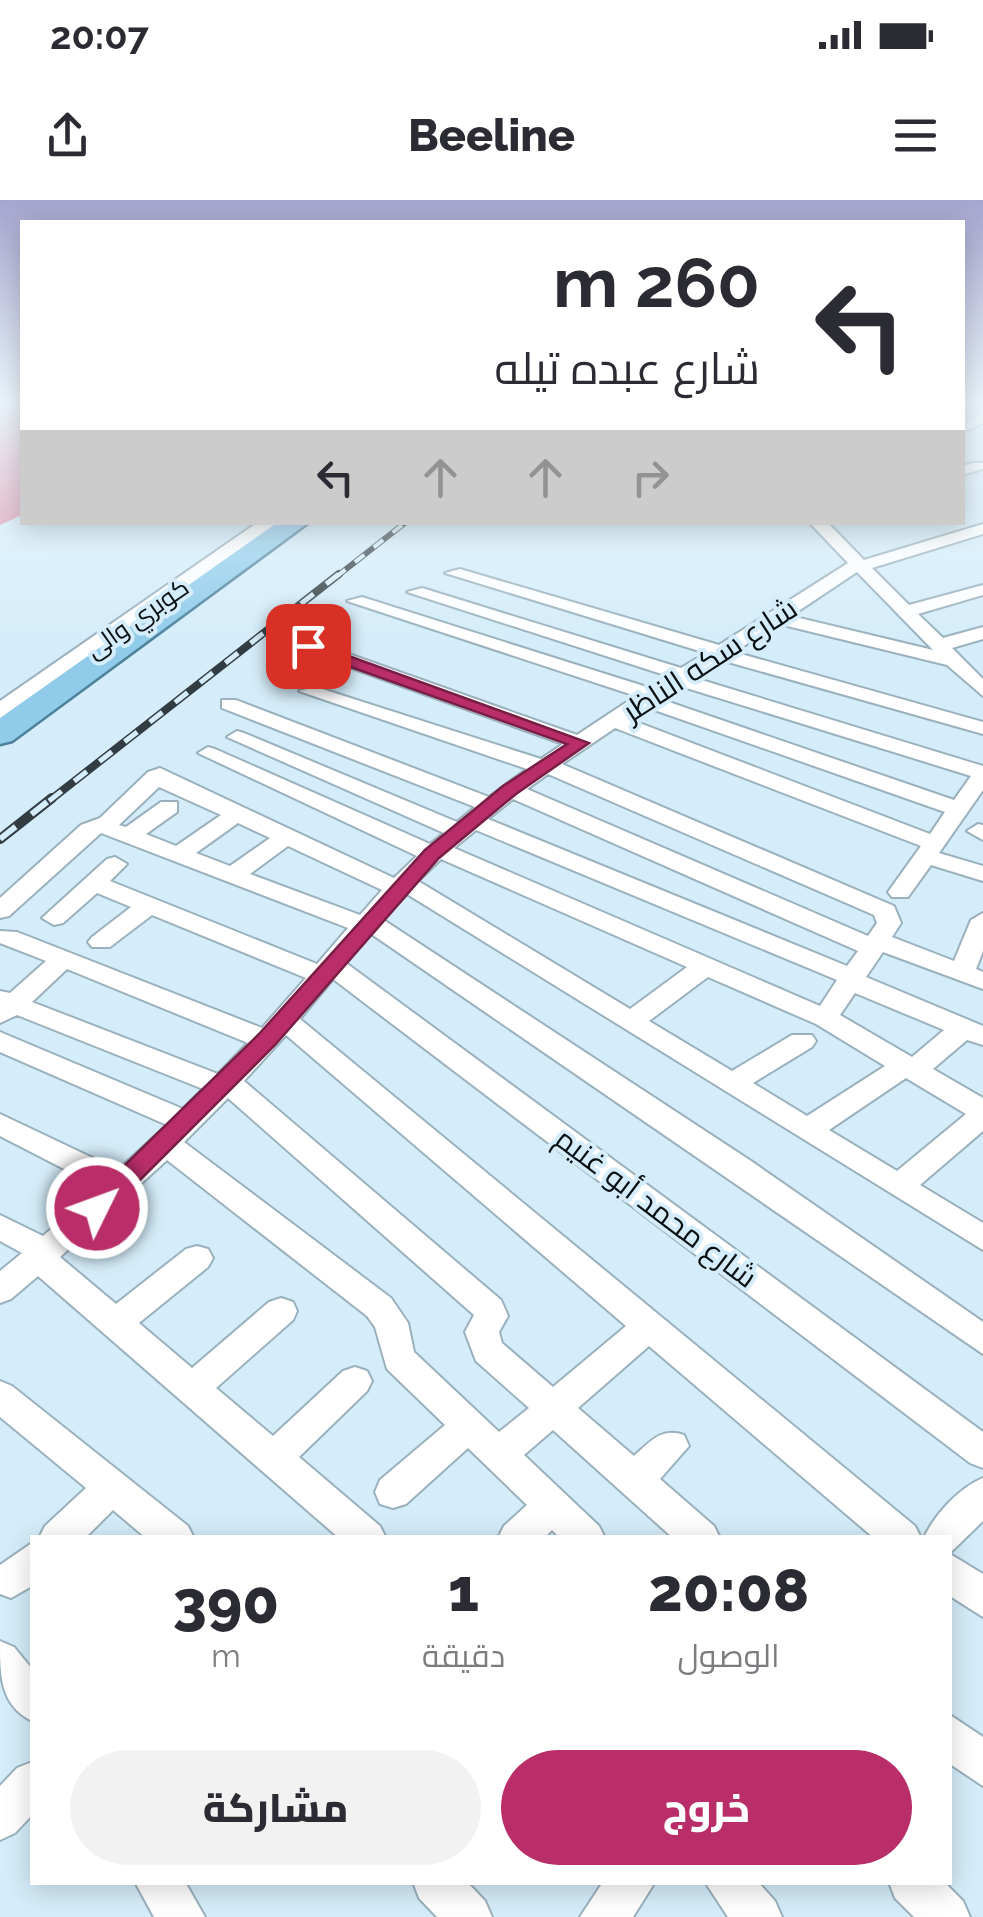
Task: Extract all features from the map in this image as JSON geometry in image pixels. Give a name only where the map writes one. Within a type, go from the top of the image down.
[{"type":"highway","points":[[0,695],[248,525]]},
{"type":"highway","points":[[0,734],[292,525]]},
{"type":"main road","name":"كوبري والى","points":[[0,714],[269,525]]},
{"type":"street","points":[[820,525],[983,690]]},
{"type":"street","name":"شارع سكه الناظر","points":[[0,1290],[122,1185],[224,1084],[276,1030],[366,923],[435,851],[482,812],[544,766],[858,566],[983,529]]},
{"type":"street","points":[[454,573],[983,728]]},
{"type":"street","points":[[906,612],[983,590]]},
{"type":"street","points":[[416,592],[983,774],[889,899],[889,917],[876,944],[825,1018]]},
{"type":"street","points":[[356,600],[652,698],[958,809]]},
{"type":"street","points":[[778,618],[956,661]]},
{"type":"street","points":[[940,645],[983,633]]},
{"type":"street","points":[[308,646],[581,743]]},
{"type":"street","points":[[309,691],[544,766],[889,899]]},
{"type":"street","points":[[229,704],[482,812],[973,1032]]},
{"type":"street","points":[[616,720],[983,874]]},
{"type":"street","points":[[237,737],[482,812],[972,976],[983,922]]},
{"type":"street","points":[[208,753],[825,1018],[983,1113],[899,1186]]},
{"type":"street","points":[[0,910],[88,830],[106,826],[158,775],[402,886],[631,1021],[983,1238]]},
{"type":"street","points":[[130,835],[169,807]]},
{"type":"street","points":[[180,854],[237,814]]},
{"type":"street","points":[[106,826],[366,923],[740,1169],[983,1340]]},
{"type":"street","points":[[233,875],[286,836]]},
{"type":"street","points":[[54,918],[115,864]]},
{"type":"street","name":"شارع محمد أبو غنيم","points":[[94,883],[325,969],[983,1452]]},
{"type":"street","points":[[101,942],[149,905]]},
{"type":"street","points":[[8,937],[276,1030],[650,1326],[898,1535]]},
{"type":"street","points":[[5,1006],[64,958]]},
{"type":"street","points":[[631,1021],[708,965]]},
{"type":"street","points":[[5,1006],[224,1084],[488,1309],[491,1316],[482,1342],[699,1535]]},
{"type":"street","points":[[807,1130],[973,1032]]},
{"type":"street","points":[[0,1040],[175,1132],[378,1307],[391,1323],[399,1359],[583,1535]]},
{"type":"street","points":[[732,1084],[802,1041]]},
{"type":"street","points":[[0,1124],[122,1185]]},
{"type":"street","points":[[0,1227],[43,1254],[116,1323],[364,1535]]},
{"type":"street","points":[[116,1323],[197,1258]]},
{"type":"street","points":[[192,1388],[281,1311]]},
{"type":"street","points":[[498,1455],[650,1326]]},
{"type":"street","points":[[274,1458],[355,1381]]},
{"type":"street","points":[[0,1396],[171,1535]]},
{"type":"street","points":[[393,1492],[469,1426]]},
{"type":"street","points":[[634,1479],[671,1446]]},
{"type":"street","points":[[61,1535],[113,1487]]},
{"type":"street","points":[[946,1535],[983,1494]]},
{"type":"street","points":[[520,1535],[552,1506]]},
{"type":"street","points":[[952,1574],[983,1598]]},
{"type":"street","points":[[0,1660],[30,1698]]},
{"type":"street","points":[[952,1738],[983,1765]]},
{"type":"street","points":[[0,1818],[30,1785]]},
{"type":"street","points":[[158,1885],[182,1917]]},
{"type":"street","points":[[438,1885],[469,1917]]},
{"type":"street","points":[[603,1917],[630,1885]]},
{"type":"street","points":[[730,1885],[759,1917]]},
{"type":"street","points":[[914,1885],[947,1917]]},
{"type":"shaded area","points":[[0,481],[20,481],[20,516],[0,525]]},
{"type":"railway","points":[[336,577],[402,525]]},
{"type":"railway","points":[[49,801],[339,574]]},
{"type":"railway","points":[[0,839],[52,798]]},
{"type":"route","points":[[97,1208],[267,1040],[320,974],[432,854],[510,790],[581,743],[308,646]]}]
